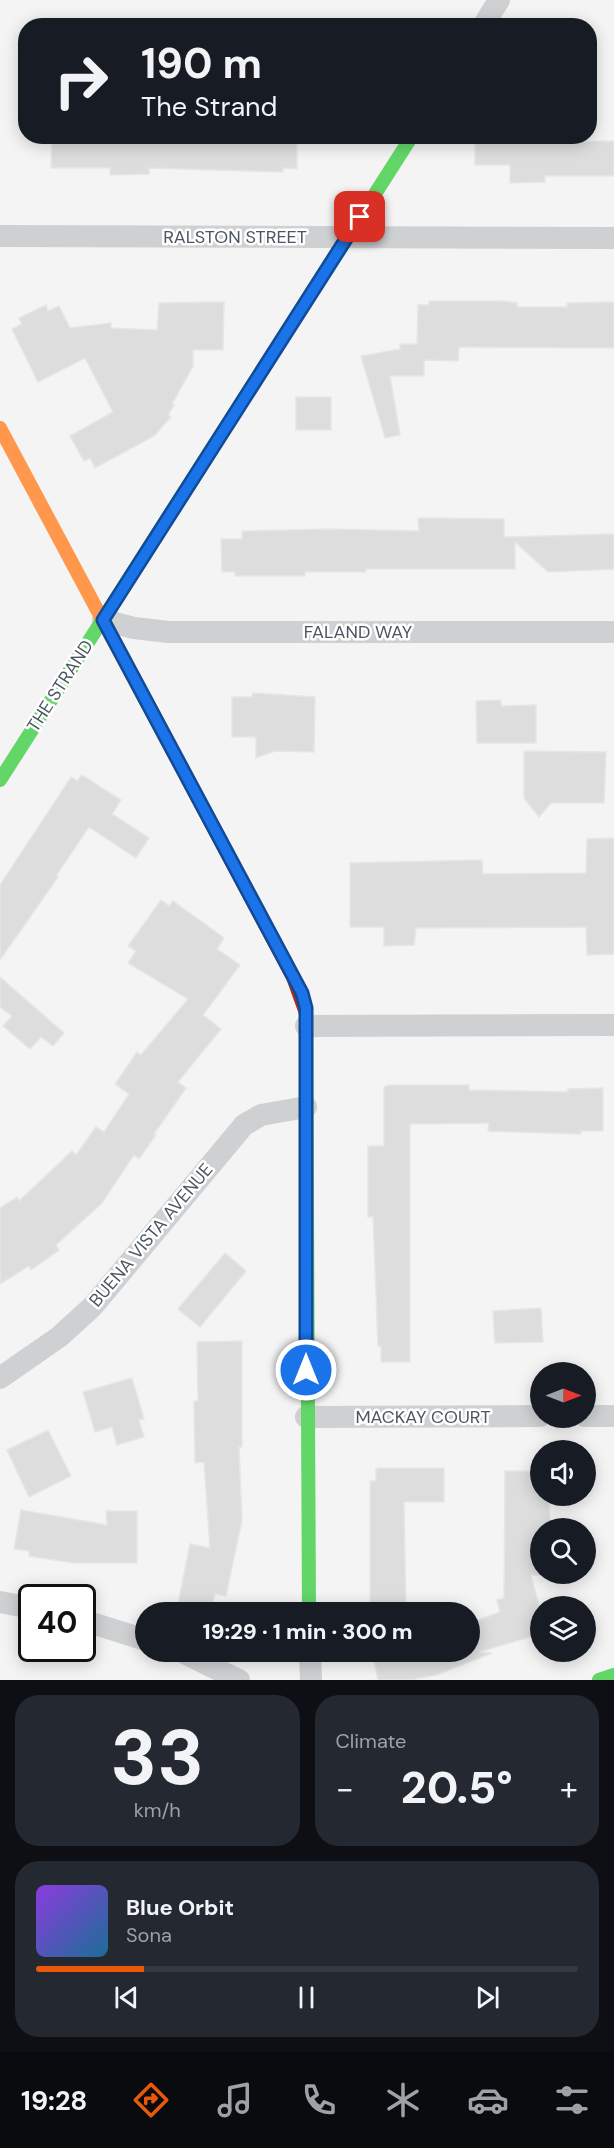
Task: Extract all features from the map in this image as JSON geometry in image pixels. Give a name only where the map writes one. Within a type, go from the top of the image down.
[{"type":"street","points":[[488,18],[499,0]]},
{"type":"street","name":"THE STRAND","points":[[0,780],[407,144]]},
{"type":"street","name":"RALSTON STREET","points":[[0,236],[614,238]]},
{"type":"street","points":[[0,428],[302,993],[306,1026],[306,1417],[309,1602]]},
{"type":"street","name":"FALAND WAY","points":[[103,620],[134,628],[168,632],[614,632]]},
{"type":"street","points":[[306,1026],[614,1025]]},
{"type":"street","name":"BUENA VISTA AVENUE","points":[[0,1378],[59,1337],[93,1306],[244,1125],[261,1115],[306,1107]]},
{"type":"street","name":"MACKAY COURT","points":[[306,1417],[530,1416]]},
{"type":"street","points":[[596,1416],[614,1416]]},
{"type":"street","points":[[0,1602],[18,1605]]},
{"type":"street","points":[[96,1624],[135,1637]]},
{"type":"street","points":[[202,1662],[239,1680]]},
{"type":"street","points":[[310,1662],[310,1680]]},
{"type":"street","points":[[599,1680],[614,1675]]},
{"type":"building","points":[[597,141],[614,141],[614,176],[545,176],[545,182],[510,183],[510,165],[475,165],[475,144],[597,144]]},
{"type":"building","points":[[52,144],[297,144],[297,169],[283,168],[283,172],[149,168],[149,174],[110,175],[110,168],[51,168]]},
{"type":"building","points":[[429,301],[502,301],[517,303],[517,307],[567,307],[567,303],[614,302],[614,348],[459,347],[458,361],[424,360],[424,376],[390,376],[400,435],[385,438],[361,356],[400,349],[400,344],[417,344],[418,305],[429,305]]},
{"type":"building","points":[[224,302],[223,350],[193,350],[193,366],[172,404],[174,405],[168,415],[171,417],[154,436],[95,468],[90,458],[84,461],[70,436],[113,412],[85,358],[38,382],[12,329],[22,324],[19,318],[46,305],[48,311],[59,306],[70,328],[111,323],[111,328],[157,330],[159,303]]},
{"type":"building","points":[[296,397],[331,397],[331,430],[296,430]]},
{"type":"building","points":[[418,518],[504,519],[504,537],[614,534],[614,569],[548,572],[515,542],[515,569],[366,569],[366,572],[305,572],[305,576],[235,576],[235,572],[222,572],[221,539],[242,539],[242,531],[331,529],[419,531]]},
{"type":"building","points":[[253,693],[315,697],[314,752],[275,751],[256,758],[256,737],[232,737],[232,697],[252,697]]},
{"type":"building","points":[[501,700],[501,706],[536,705],[536,743],[477,743],[476,701]]},
{"type":"building","points":[[524,751],[606,752],[604,803],[551,803],[539,817],[524,798]]},
{"type":"building","points":[[82,775],[121,800],[112,814],[149,838],[136,858],[89,827],[56,876],[58,877],[0,960],[0,885],[71,777],[77,781]]},
{"type":"building","points":[[614,838],[614,954],[587,955],[586,927],[416,928],[414,945],[384,946],[384,927],[350,927],[350,863],[482,860],[483,874],[586,873],[587,839]]},
{"type":"building","points":[[161,900],[169,906],[173,901],[224,938],[217,949],[240,965],[203,1015],[221,1029],[178,1082],[186,1088],[154,1134],[156,1135],[139,1159],[134,1155],[102,1203],[56,1245],[59,1250],[31,1270],[29,1266],[0,1284],[0,1208],[17,1197],[19,1201],[72,1151],[76,1155],[96,1127],[104,1132],[129,1094],[115,1084],[137,1052],[141,1055],[188,999],[128,963],[136,951],[128,946]]},
{"type":"building","points":[[0,977],[64,1033],[53,1046],[41,1037],[30,1049],[3,1026],[12,1016],[0,1007]]},
{"type":"building","points":[[389,1085],[469,1085],[469,1090],[568,1092],[568,1089],[603,1088],[603,1131],[581,1131],[581,1134],[488,1131],[489,1123],[410,1124],[410,1362],[381,1362],[381,1346],[378,1346],[373,1217],[368,1217],[368,1146],[384,1146],[384,1087]]},
{"type":"building","points":[[225,1253],[246,1271],[200,1327],[178,1309]]},
{"type":"building","points":[[541,1308],[543,1342],[495,1343],[493,1311]]},
{"type":"building","points":[[242,1341],[242,1447],[239,1447],[242,1520],[226,1596],[215,1594],[213,1602],[178,1602],[190,1544],[210,1548],[204,1462],[195,1463],[194,1401],[198,1401],[197,1342]]},
{"type":"building","points":[[132,1378],[144,1419],[139,1420],[144,1437],[117,1445],[112,1427],[95,1432],[83,1392]]},
{"type":"building","points":[[48,1430],[71,1476],[29,1497],[7,1450]]},
{"type":"building","points":[[376,1468],[444,1468],[444,1502],[404,1502],[406,1602],[370,1602],[370,1481],[376,1481]]},
{"type":"building","points":[[505,1471],[530,1471],[530,1506],[549,1506],[550,1518],[530,1518],[530,1584],[533,1584],[537,1596],[530,1596],[530,1637],[480,1652],[480,1619],[500,1612],[497,1600],[504,1598]]},
{"type":"building","points":[[21,1510],[107,1525],[106,1511],[137,1511],[137,1563],[74,1563],[29,1556],[29,1551],[14,1549]]},
{"type":"building","points":[[480,1652],[492,1653],[480,1658]]},
{"type":"building","points":[[374,1662],[469,1662],[436,1675],[411,1680],[378,1680]]},
{"type":"traffic: fast","points":[[0,780],[407,144]]},
{"type":"traffic: fast","points":[[306,1013],[309,1602]]},
{"type":"traffic: fast","points":[[599,1680],[614,1675]]},
{"type":"traffic: slow","points":[[0,428],[188,780]]},
{"type":"traffic: jam","points":[[188,780],[293,977],[306,1013]]},
{"type":"route","points":[[306,1370],[306,1008],[302,993],[103,620],[360,217]]}]
